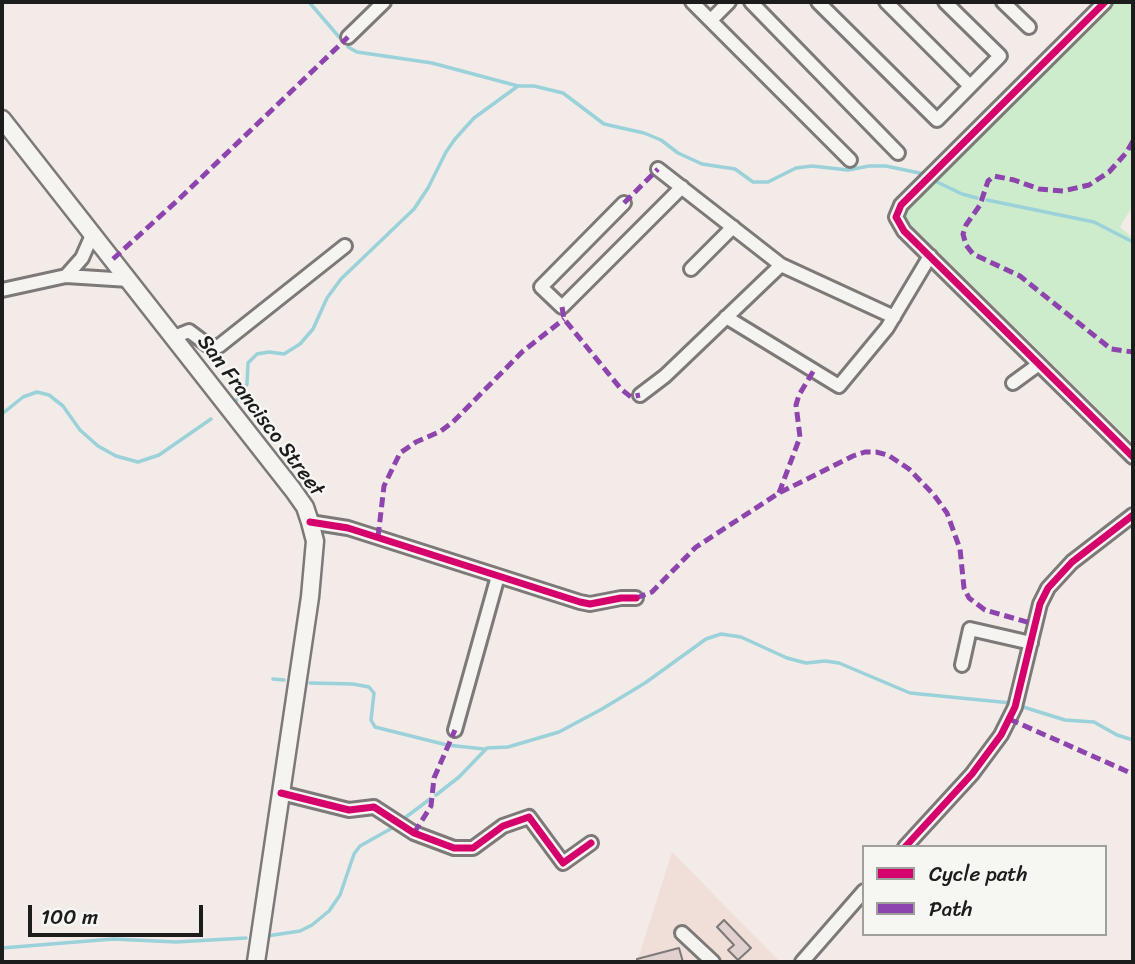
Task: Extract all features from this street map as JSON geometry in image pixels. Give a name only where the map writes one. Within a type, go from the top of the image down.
[{"type":"main road","name":"San Francisco Street","points":[[2,119],[293,490],[305,507],[310,522],[314,541],[312,586],[256,962]]},
{"type":"street","points":[[348,37],[384,2]]},
{"type":"street","points":[[692,2],[850,160]]},
{"type":"street","points":[[711,20],[729,2]]},
{"type":"street","points":[[751,2],[898,153]]},
{"type":"street","points":[[818,2],[937,120],[1000,56],[945,2]]},
{"type":"street","points":[[887,2],[970,86]]},
{"type":"street","points":[[1003,2],[1029,27]]},
{"type":"street","points":[[1105,2],[897,210],[898,223],[1133,457]]},
{"type":"street","points":[[658,169],[780,265],[894,317]]},
{"type":"street","points":[[624,203],[541,287],[562,307],[682,187]]},
{"type":"street","points":[[691,269],[733,227]]},
{"type":"street","points":[[65,276],[82,258],[93,233]]},
{"type":"street","points":[[174,337],[188,331],[209,346],[219,345],[345,246]]},
{"type":"street","points":[[726,317],[839,386],[894,317],[930,256]]},
{"type":"street","points":[[640,394],[665,376],[780,265]]},
{"type":"street","points":[[2,290],[65,276],[129,280]]},
{"type":"street","points":[[1013,383],[1039,364]]},
{"type":"street","points":[[907,845],[972,774],[1001,735],[1015,707],[1040,604],[1048,588],[1072,562],[1133,515]]},
{"type":"street","points":[[310,522],[348,528],[590,604],[636,598]]},
{"type":"street","points":[[455,730],[498,576]]},
{"type":"street","points":[[962,666],[970,629],[1031,643]]},
{"type":"street","points":[[281,793],[349,810],[374,807],[414,833],[454,848],[474,848],[502,826],[528,817],[563,863],[591,843]]},
{"type":"street","points":[[802,962],[862,893]]},
{"type":"street","points":[[682,933],[713,962]]},
{"type":"shaded area","points":[[672,852],[780,962],[637,962]]},
{"type":"green space","points":[[1114,2],[1133,2],[1133,205],[1120,227],[1133,238],[1133,443],[901,215]]},
{"type":"building","points":[[724,920],[751,948],[738,960],[728,950],[734,945],[717,927]]},
{"type":"building","points":[[679,948],[683,962],[637,962],[637,959]]},
{"type":"waterway","points":[[309,2],[339,37]]},
{"type":"waterway","points":[[348,47],[357,52],[432,63],[518,86],[534,86],[563,93],[604,124],[644,133],[702,164],[735,169],[753,182],[768,182],[796,168],[812,166],[848,170],[886,166],[924,174]]},
{"type":"waterway","points":[[236,401],[247,384],[248,363],[257,354],[284,354],[300,344],[313,329],[327,298],[341,279],[414,209],[455,139],[474,118],[518,86]]},
{"type":"waterway","points":[[933,180],[977,198]]},
{"type":"waterway","points":[[987,200],[1094,222],[1133,242]]},
{"type":"waterway","points":[[2,414],[23,397],[37,392],[49,395],[63,406],[80,430],[98,446],[116,456],[138,462],[159,455],[211,419]]},
{"type":"waterway","points":[[436,795],[459,777],[487,748],[508,747],[559,732],[645,683],[706,639],[721,634],[741,637],[787,658],[806,663],[839,663],[910,693],[1011,703]]},
{"type":"waterway","points":[[273,679],[284,680]]},
{"type":"waterway","points":[[310,683],[369,687],[374,693],[371,720],[375,727],[447,745],[484,749]]},
{"type":"waterway","points":[[1020,706],[1065,720],[1094,722],[1117,735],[1133,740]]},
{"type":"waterway","points":[[402,820],[430,799]]},
{"type":"waterway","points":[[267,936],[300,931],[329,911],[340,895],[354,854],[360,846],[394,827]]},
{"type":"waterway","points":[[2,948],[113,939],[176,942],[246,938]]},
{"type":"marked path","points":[[113,259],[348,37]]},
{"type":"marked path","points":[[1133,141],[1109,172],[1089,185],[1063,191],[1039,189],[994,176],[988,181],[980,205],[963,234],[966,245],[973,254],[1020,276],[1111,349],[1133,352]]},
{"type":"marked path","points":[[624,203],[658,169]]},
{"type":"marked path","points":[[562,307],[564,319],[621,389],[631,397],[640,395]]},
{"type":"marked path","points":[[378,537],[384,486],[400,453],[453,422],[522,352],[564,319]]},
{"type":"marked path","points":[[779,493],[800,437],[796,405],[814,370]]},
{"type":"marked path","points":[[636,598],[652,592],[696,547],[779,493],[853,456],[876,452],[888,455],[909,469],[947,513],[960,549],[964,588],[969,598],[985,610],[1034,624]]},
{"type":"marked path","points":[[1009,719],[1133,774]]},
{"type":"marked path","points":[[414,833],[431,806],[434,778],[455,730]]},
{"type":"cycle path","points":[[1105,2],[901,205],[896,217],[904,231],[1133,457]]},
{"type":"cycle path","points":[[907,845],[972,774],[1001,735],[1015,707],[1040,604],[1048,588],[1072,562],[1133,515]]},
{"type":"cycle path","points":[[310,522],[348,528],[580,602],[590,604],[636,598]]},
{"type":"cycle path","points":[[281,793],[349,810],[374,807],[414,833],[454,848],[473,848],[503,826],[529,817],[563,863],[591,843]]}]
